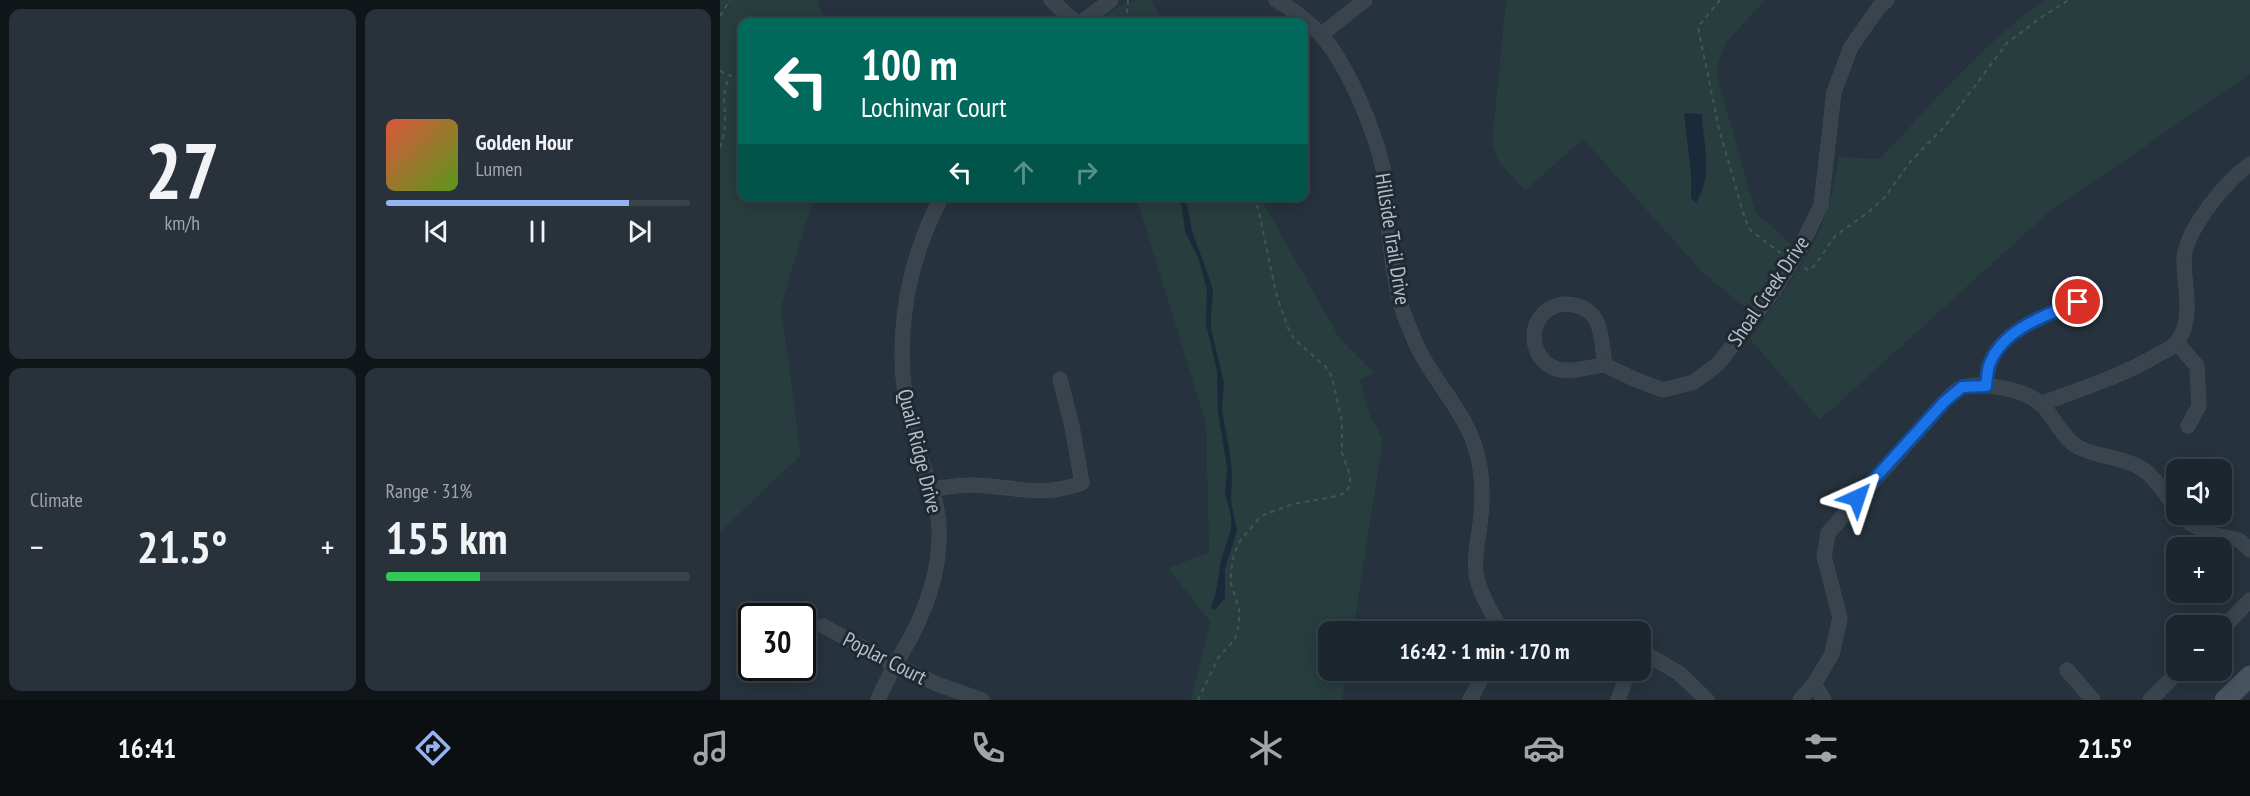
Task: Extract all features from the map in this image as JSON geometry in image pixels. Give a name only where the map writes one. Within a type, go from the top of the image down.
[{"type":"main road","points":[[2225,700],[2250,675]]},
{"type":"street","points":[[1051,0],[1071,18]]},
{"type":"street","points":[[1087,18],[1111,0]]},
{"type":"street","name":"Hillside Trail Drive","points":[[1276,0],[1304,18]]},
{"type":"street","points":[[1321,35],[1365,0]]},
{"type":"street","name":"Shoal Creek Drive","points":[[1605,365],[1663,390],[1694,382],[1719,363],[1793,262],[1821,205],[1834,92],[1851,47],[1879,7],[1887,0]]},
{"type":"street","name":"Hillside Trail Drive","points":[[1308,22],[1321,35],[1338,59],[1357,96],[1383,169],[1390,246],[1395,279],[1404,312],[1419,350],[1459,410],[1478,457],[1483,488],[1476,554],[1476,577],[1497,621]]},
{"type":"street","points":[[2040,404],[2115,377],[2177,343],[2184,325],[2188,302],[2184,257],[2193,232],[2213,201],[2235,175],[2250,164]]},
{"type":"street","name":"Quail Ridge Drive","points":[[878,700],[927,602],[935,574],[939,526],[932,489],[913,436],[903,392],[902,349],[907,296],[914,262],[940,201]]},
{"type":"street","points":[[1986,386],[1990,363],[2005,341],[2033,320],[2078,302]]},
{"type":"street","points":[[1562,304],[1574,304],[1585,308],[1598,322],[1605,365],[1584,367],[1573,371],[1561,370],[1541,359],[1535,348],[1533,337],[1542,315],[1562,304]]},
{"type":"street","points":[[2177,343],[2197,366],[2199,406],[2188,426]]},
{"type":"street","points":[[932,489],[970,485],[1047,492],[1082,483],[1072,426],[1060,379]]},
{"type":"street","points":[[1800,700],[1814,684],[1832,654],[1840,618],[1824,555],[1828,533],[1944,402],[1962,387],[1986,386],[2010,389],[2028,396],[2040,404],[2077,447],[2124,460],[2142,468],[2155,479],[2166,494]]},
{"type":"street","points":[[2194,525],[2211,534],[2239,540],[2250,550]]},
{"type":"street","points":[[2232,619],[2250,600]]},
{"type":"street","name":"Poplar Court","points":[[823,626],[895,665],[982,700]]},
{"type":"street","points":[[1651,657],[1679,674],[1707,700]]},
{"type":"street","points":[[2067,670],[2093,700]]},
{"type":"street","points":[[1470,700],[1480,681]]},
{"type":"street","points":[[1617,700],[1625,681]]},
{"type":"street","points":[[2150,700],[2169,681]]},
{"type":"street","points":[[1814,684],[1824,700]]},
{"type":"path","points":[[720,16],[730,0]]},
{"type":"path","points":[[1126,18],[1128,0]]},
{"type":"path","points":[[1720,0],[1698,27],[1719,129],[1738,198],[1750,230],[1801,268],[1809,270],[1816,264],[1835,236],[1885,197],[1910,162],[1946,126],[2007,43],[2069,0]]},
{"type":"path","points":[[720,71],[731,76],[726,82],[724,130],[720,148]]},
{"type":"path","points":[[1198,700],[1218,658],[1235,639],[1239,624],[1239,609],[1231,584],[1231,571],[1234,554],[1240,541],[1261,516],[1293,504],[1337,496],[1345,493],[1350,485],[1342,453],[1342,422],[1332,377],[1326,368],[1294,339],[1287,326],[1276,293],[1255,201]]},
{"type":"green space","points":[[720,0],[817,0],[824,18],[738,18],[738,201],[813,201],[781,306],[801,455],[720,532]]},
{"type":"green space","points":[[1135,0],[1151,0],[1161,18],[1101,18],[1116,8]]},
{"type":"green space","points":[[1506,0],[1766,0],[1726,42],[1716,71],[1755,211],[1792,245],[1748,310],[1703,273],[1583,139],[1525,191],[1499,162],[1492,145]]},
{"type":"green space","points":[[2044,0],[2250,0],[2250,74],[2048,213],[1820,420],[1750,339],[1795,275],[1818,233],[1834,185],[1838,157],[1880,159],[1979,55],[2021,17]]},
{"type":"green space","points":[[1137,201],[1262,201],[1340,339],[1374,373],[1360,380],[1369,413],[1383,440],[1355,621],[1318,621],[1318,681],[1345,681],[1342,700],[1191,700],[1210,622],[1168,568],[1209,552],[1206,424]]},
{"type":"water","points":[[1684,113],[1702,114],[1706,170],[1705,181],[1696,203],[1691,198],[1691,173]]},
{"type":"water","points":[[1179,201],[1186,201],[1192,231],[1213,292],[1211,329],[1224,382],[1222,411],[1232,471],[1231,500],[1237,531],[1225,568],[1225,598],[1215,610],[1211,608],[1221,561],[1231,529],[1231,516],[1225,494],[1227,468],[1218,412],[1217,371],[1206,324],[1207,290],[1199,260],[1185,231],[1182,206]]},
{"type":"route","points":[[1857,498],[1944,402],[1962,387],[1986,386],[1990,363],[2005,341],[2033,320],[2078,302]]}]
